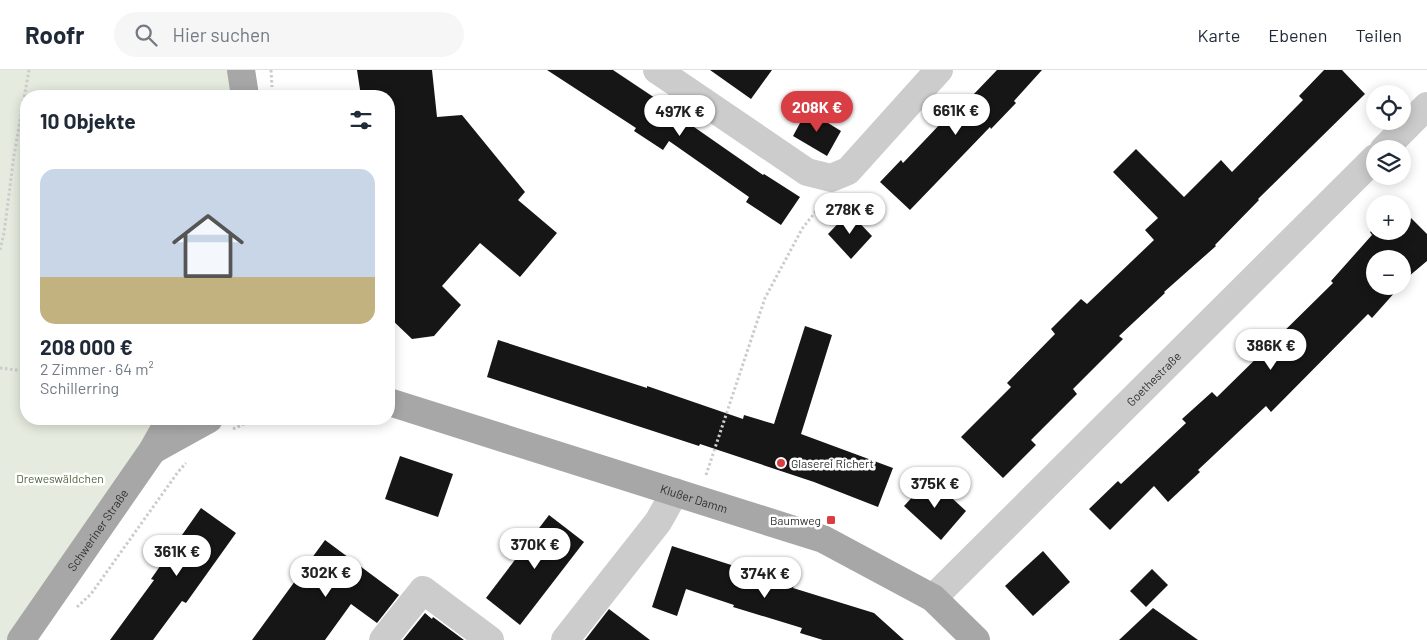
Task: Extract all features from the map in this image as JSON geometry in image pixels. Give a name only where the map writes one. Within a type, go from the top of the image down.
[{"type":"main road","points":[[241,70],[244,90]]},
{"type":"main road","name":"Klußer Damm","points":[[395,404],[823,539],[933,598],[976,640]]},
{"type":"main road","name":"Schweriner Straße","points":[[21,640],[152,451],[167,425]]},
{"type":"main road","points":[[152,451],[219,425]]},
{"type":"street","points":[[657,70],[807,172],[831,178],[848,171],[939,70]]},
{"type":"street","points":[[1393,140],[1427,106]]},
{"type":"street","name":"Goethestraße","points":[[933,598],[1366,167]]},
{"type":"street","points":[[566,640],[658,522],[686,496]]},
{"type":"street","points":[[383,640],[423,590],[490,640]]},
{"type":"path","points":[[26,90],[30,70]]},
{"type":"path","points":[[271,70],[273,90]]},
{"type":"path","points":[[0,250],[20,123]]},
{"type":"path","points":[[686,496],[765,298],[802,229],[827,197],[831,178]]},
{"type":"path","points":[[0,368],[20,370]]},
{"type":"path","points":[[72,614],[91,594],[178,472],[191,458]]},
{"type":"green space","name":"Dreweswäldchen","points":[[0,70],[241,70],[244,90],[20,90],[20,425],[165,425],[18,640],[0,640]]},
{"type":"building","points":[[357,70],[432,70],[437,117],[462,115],[525,192],[518,200],[557,233],[520,277],[480,243],[442,286],[461,305],[434,336],[412,339],[395,323],[395,90],[360,90]]},
{"type":"building","points":[[547,70],[613,70],[685,118],[684,120],[763,175],[800,197],[781,225],[746,202],[749,197],[669,141],[663,150],[634,131],[636,128]]},
{"type":"building","points":[[710,70],[772,70],[751,99]]},
{"type":"building","points":[[997,70],[1042,70],[1014,101],[1016,103],[991,129],[990,127],[910,210],[880,182],[901,160],[903,163],[944,120],[947,122]]},
{"type":"building","points":[[1324,70],[1342,70],[1365,94],[1258,199],[1216,246],[1164,292],[1119,336],[1123,339],[1073,389],[1077,394],[1031,440],[1036,445],[1003,478],[961,437],[1011,387],[1007,383],[1055,334],[1051,329],[1081,299],[1087,304],[1154,240],[1145,230],[1158,218],[1113,172],[1136,149],[1184,197],[1221,160],[1232,172],[1303,100],[1299,96]]},
{"type":"building","points":[[807,110],[841,131],[827,156],[793,136]]},
{"type":"building","points":[[849,212],[872,236],[851,259],[828,234]]},
{"type":"building","points":[[1411,218],[1427,234],[1427,261],[1411,274],[1411,250],[1366,250],[1366,295],[1392,295],[1372,318],[1368,314],[1271,412],[1266,406],[1198,470],[1200,472],[1168,502],[1154,486],[1110,530],[1089,509],[1118,481],[1121,484],[1186,423],[1182,419],[1212,392],[1217,397],[1333,283],[1331,281],[1368,240],[1411,240]]},
{"type":"building","points":[[805,326],[832,335],[801,434],[893,468],[878,507],[814,482],[700,444],[699,446],[487,377],[498,340],[647,388],[647,386],[743,419],[744,415],[774,424]]},
{"type":"building","points":[[400,456],[453,474],[438,517],[385,499]]},
{"type":"building","points":[[930,478],[966,511],[941,540],[904,506]]},
{"type":"building","points":[[201,508],[236,533],[186,603],[182,601],[153,640],[110,640],[154,580],[151,579]]},
{"type":"building","points":[[549,515],[584,542],[520,625],[486,598]]},
{"type":"building","points":[[325,540],[399,595],[377,623],[351,604],[325,640],[252,640]]},
{"type":"building","points":[[672,546],[794,585],[793,588],[874,613],[904,640],[823,640],[800,633],[802,628],[733,607],[734,605],[686,589],[677,616],[652,607]]},
{"type":"building","points":[[1043,551],[1070,582],[1033,616],[1005,586]]},
{"type":"building","points":[[1152,569],[1168,585],[1146,607],[1130,591]]},
{"type":"building","points":[[1153,608],[1198,640],[1119,640]]},
{"type":"building","points":[[609,609],[650,640],[585,640]]},
{"type":"building","points":[[425,613],[432,619],[433,617],[464,640],[403,640]]},
{"type":"place","name":"Glaserei Richert","points":[[781,463]]},
{"type":"place","name":"Baumweg","points":[[831,520]]}]
